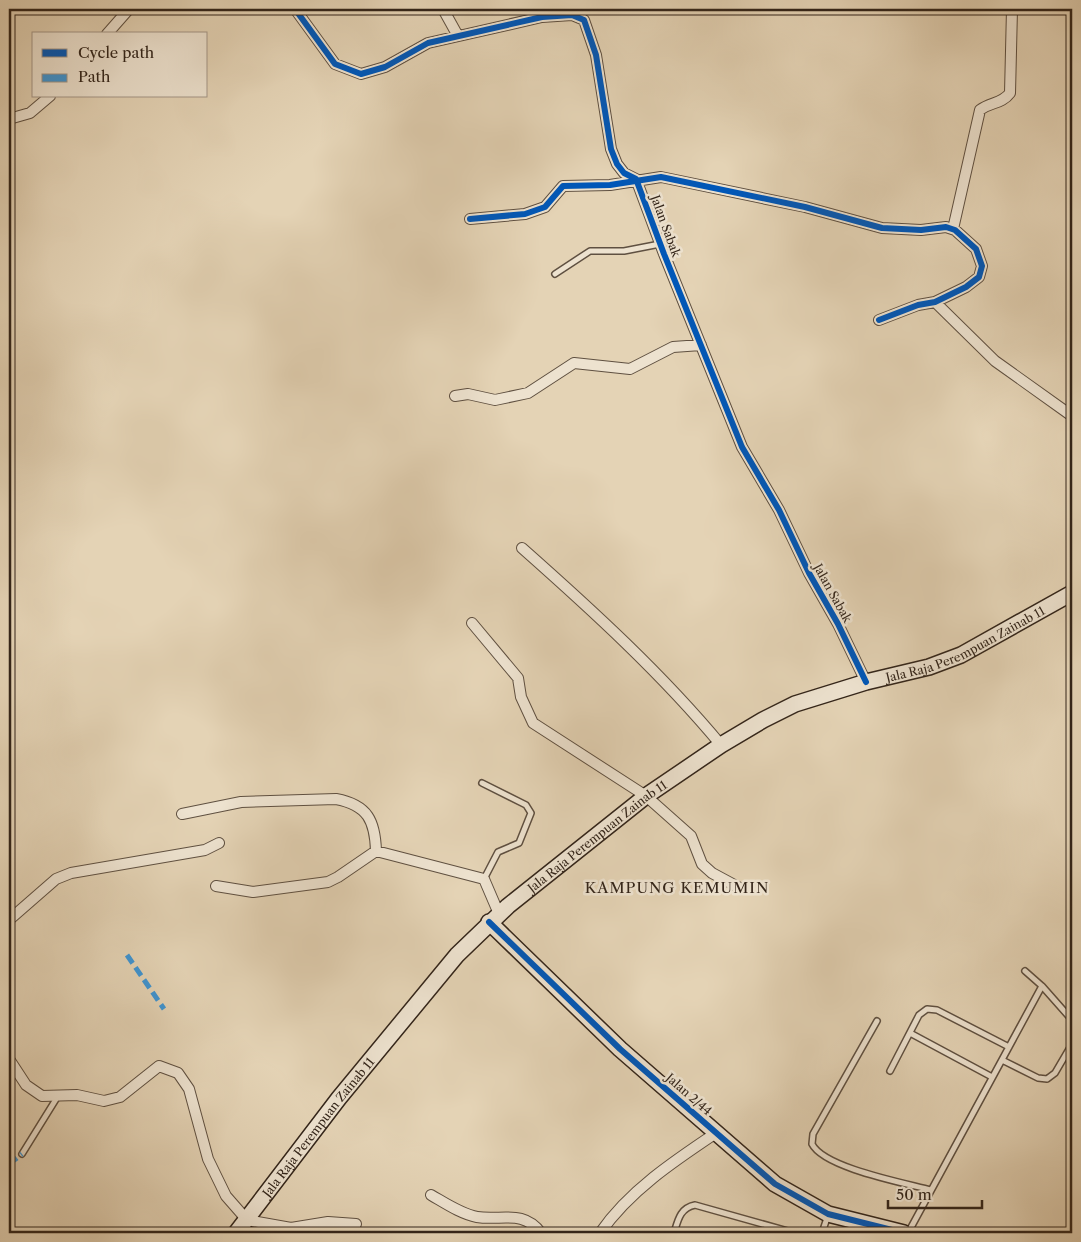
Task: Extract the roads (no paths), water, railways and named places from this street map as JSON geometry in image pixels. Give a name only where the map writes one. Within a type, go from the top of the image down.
[{"type":"main road","name":"Jala Raja Perempuan Zainab 11","points":[[236,1233],[345,1091],[457,955],[494,918],[646,796],[722,745],[763,720],[795,704],[961,656],[1072,593]]},
{"type":"main road","name":"Jalan 2/44","points":[[494,918],[620,1049],[775,1184],[828,1214],[904,1233]]},
{"type":"street","points":[[109,32],[129,9]]},
{"type":"street","points":[[295,9],[335,64],[358,74],[384,68],[428,43],[540,13],[572,15],[584,20],[596,54],[612,149],[617,164],[624,173],[636,179]]},
{"type":"street","points":[[443,9],[458,36]]},
{"type":"street","points":[[953,229],[980,110],[985,106],[999,103],[1010,93],[1012,9]]},
{"type":"street","points":[[9,119],[30,113],[48,98]]},
{"type":"street","points":[[470,220],[525,214],[545,207],[564,186],[610,184],[661,177],[805,207],[882,228],[921,230],[946,227],[953,229],[976,249],[982,266],[979,277],[973,282],[935,302],[879,320]]},
{"type":"street","name":"Jalan Sabak","points":[[636,179],[700,345],[742,447],[779,510],[809,573],[838,624],[866,682]]},
{"type":"street","points":[[935,302],[995,361],[1072,416]]},
{"type":"street","points":[[454,396],[468,394],[496,400],[526,394],[574,363],[630,369],[673,348],[700,345]]},
{"type":"street","points":[[522,548],[579,598],[638,656],[700,719],[722,745]]},
{"type":"street","points":[[472,624],[518,678],[521,697],[533,723],[646,796],[691,836],[702,864],[712,873],[738,887]]},
{"type":"street","points":[[182,814],[241,802],[336,799],[349,801],[363,810],[371,820],[375,828],[376,851]]},
{"type":"street","points":[[9,920],[56,879],[72,873],[205,850],[219,843]]},
{"type":"street","points":[[216,886],[252,892],[328,882],[376,851],[484,878],[494,918]]},
{"type":"street","points":[[9,1059],[26,1085],[42,1096],[77,1095],[104,1101],[120,1097],[159,1066],[178,1073],[189,1090],[208,1159],[226,1196],[246,1220],[291,1228],[328,1222],[356,1224]]},
{"type":"street","points":[[600,1233],[615,1214],[668,1165],[716,1133]]},
{"type":"street","points":[[431,1195],[460,1211],[478,1217],[520,1217],[529,1221],[541,1233]]},
{"type":"lane","points":[[555,274],[590,252],[624,251],[661,244]]},
{"type":"lane","points":[[482,783],[526,805],[531,812],[519,843],[498,852],[484,878]]},
{"type":"lane","points":[[1025,971],[1042,986],[1072,1020]]},
{"type":"lane","points":[[908,1233],[1042,986]]},
{"type":"lane","points":[[890,1072],[922,1011],[932,1008],[1009,1047]]},
{"type":"lane","points":[[876,1021],[813,1134],[812,1144],[818,1152],[843,1166],[932,1190]]},
{"type":"lane","points":[[910,1033],[992,1077]]},
{"type":"lane","points":[[1002,1060],[1038,1078],[1047,1079],[1055,1073],[1072,1044]]},
{"type":"lane","points":[[22,1154],[58,1096]]},
{"type":"lane","points":[[674,1233],[680,1214],[690,1206],[795,1233]]},
{"type":"lane","points":[[822,1233],[828,1214]]},
{"type":"district","name":"KAMPUNG KEMUMIN","points":[[677,887]]}]
